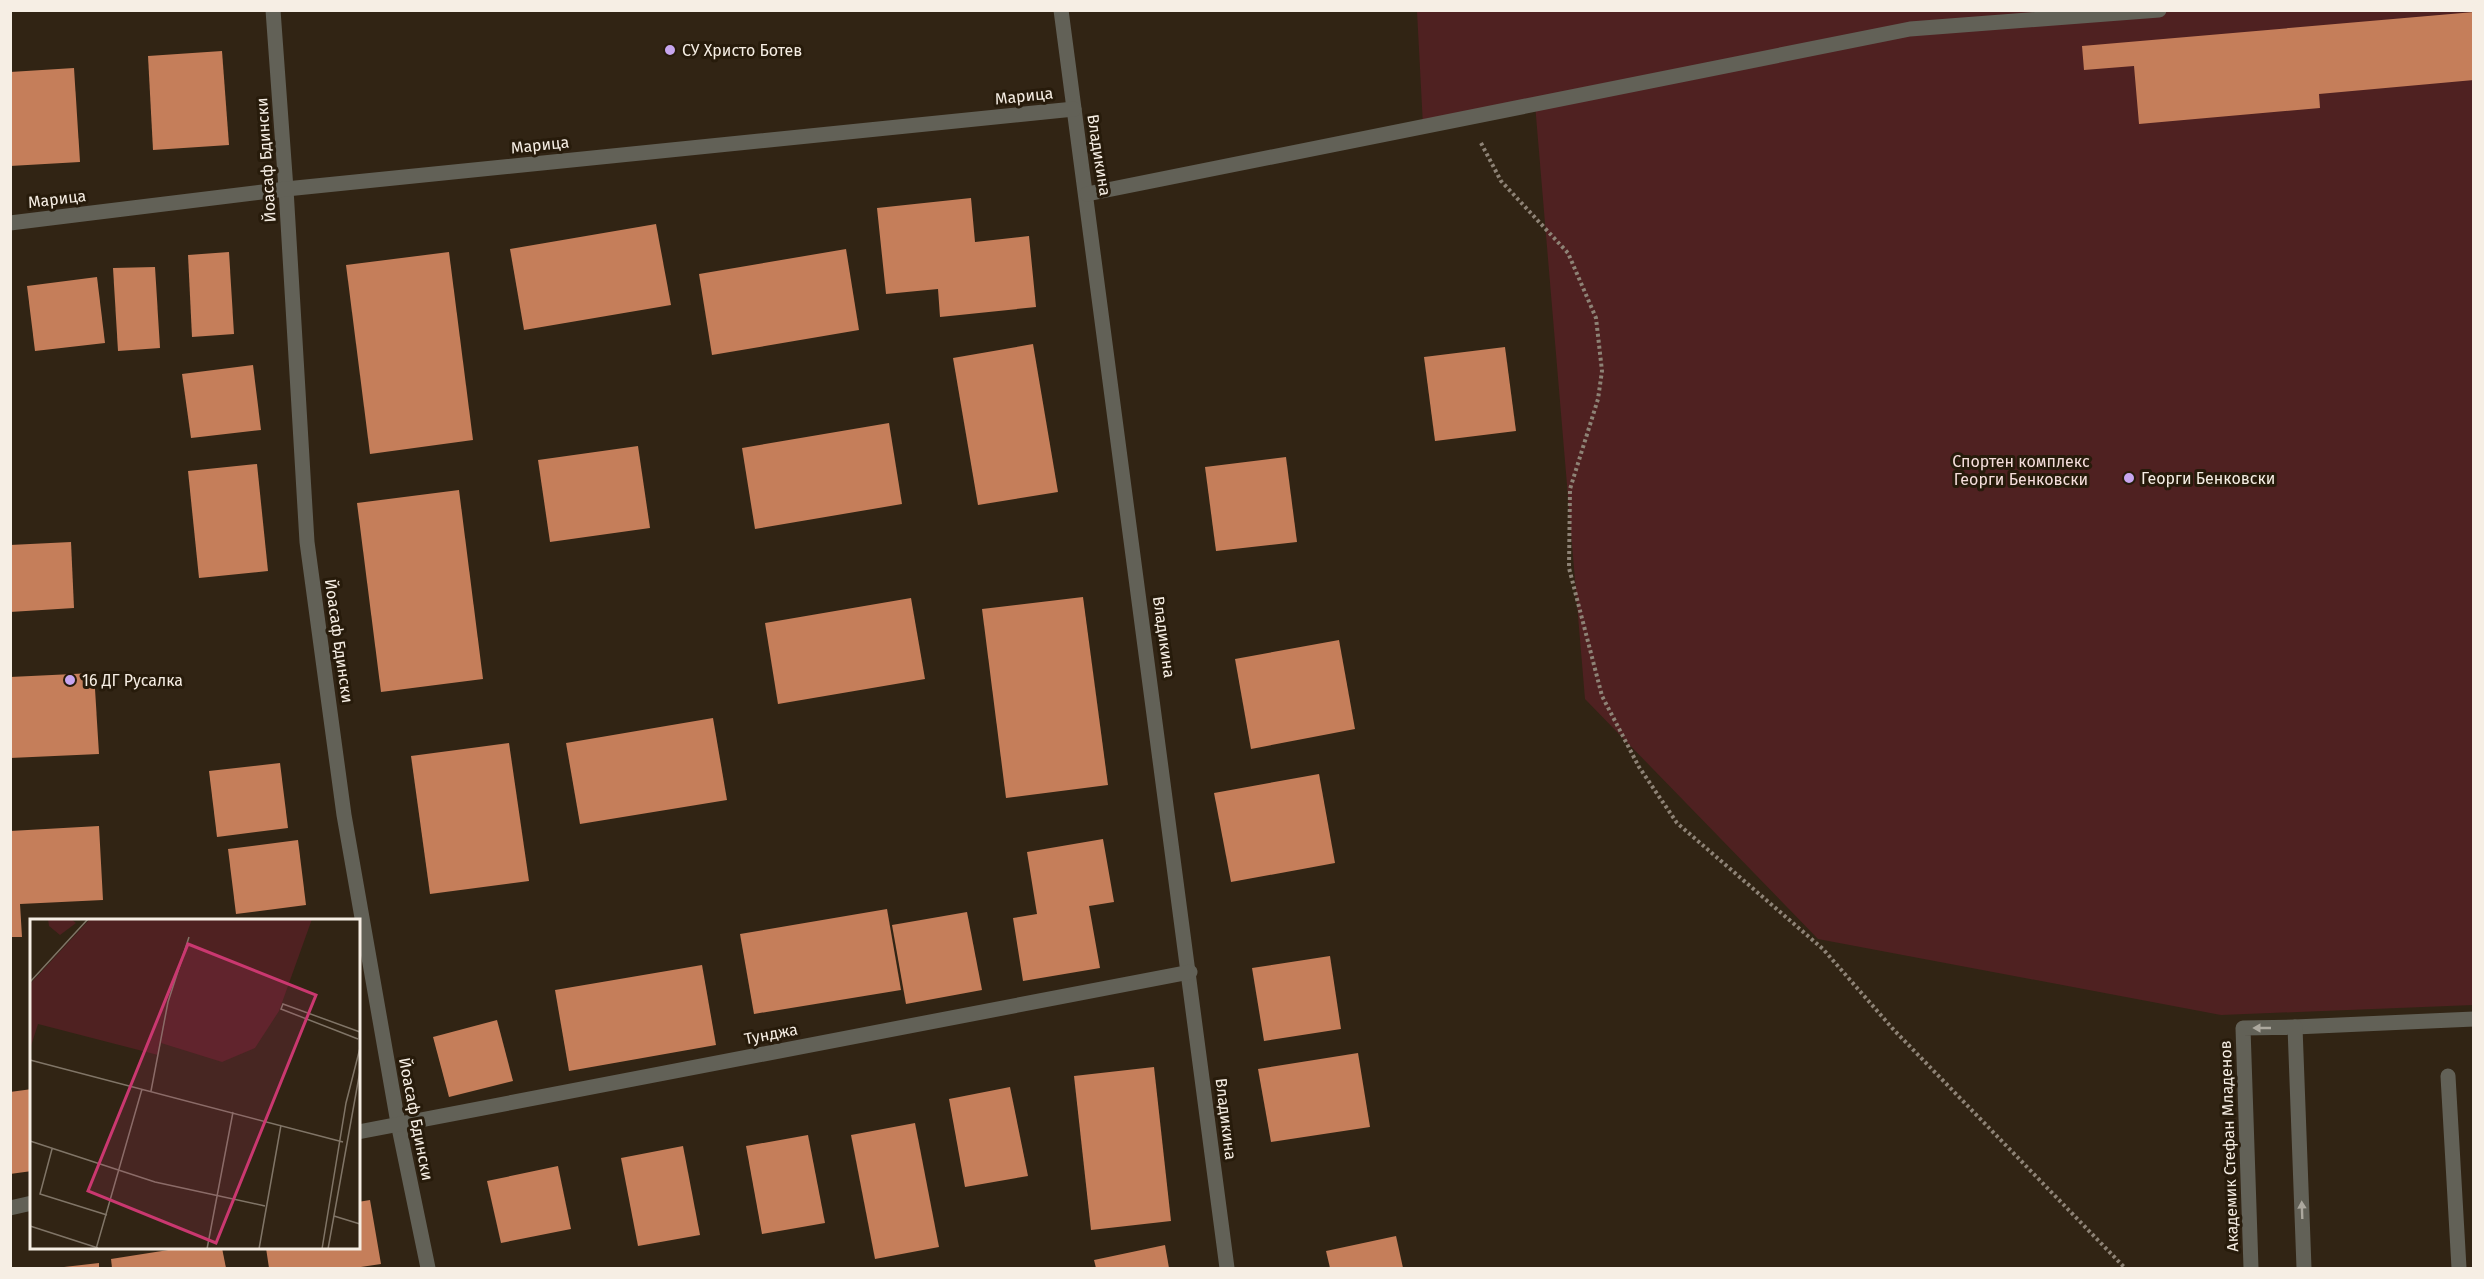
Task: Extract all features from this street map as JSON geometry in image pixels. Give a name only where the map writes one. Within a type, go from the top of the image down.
[{"type":"street","name":"Йоасаф Бдински","points":[[273,10],[307,542],[344,815],[398,1123],[428,1269]]},
{"type":"street","name":"Владикина","points":[[1061,10],[1190,972],[1227,1269]]},
{"type":"street","points":[[1087,194],[1910,29],[2159,10]]},
{"type":"street","name":"Марица","points":[[10,223],[286,189],[1074,109]]},
{"type":"street","name":"Тунджа","points":[[360,1132],[1190,972]]},
{"type":"street","points":[[2304,1269],[2295,1028],[2474,1019]]},
{"type":"street","name":"Академик Стефан Младенов","points":[[2251,1269],[2243,1028],[2295,1028]]},
{"type":"street","points":[[2448,1076],[2459,1269]]},
{"type":"street","points":[[10,1208],[30,1203]]},
{"type":"path","points":[[1470,117],[1501,181],[1568,253],[1596,318],[1602,371],[1598,399],[1570,489],[1569,568],[1602,696],[1639,767],[1677,823],[1823,949],[1893,1029],[2125,1269]]},
{"type":"green space","name":"Спортен комплекс Георги Бенковски","points":[[1417,11],[2473,11],[2473,1005],[2221,1015],[1818,939],[1585,699],[1535,104],[1423,126]]},
{"type":"building","points":[[2474,12],[2474,80],[2319,94],[2320,108],[2139,124],[2134,66],[2084,70],[2082,46]]},
{"type":"building","points":[[222,51],[229,145],[153,150],[148,56]]},
{"type":"building","points":[[74,68],[80,162],[10,166],[10,72]]},
{"type":"building","points":[[971,198],[975,242],[1029,236],[1036,307],[940,317],[938,289],[886,294],[877,208]]},
{"type":"building","points":[[656,224],[671,305],[524,330],[510,249]]},
{"type":"building","points":[[846,249],[859,330],[712,355],[699,274]]},
{"type":"building","points":[[229,252],[234,334],[192,337],[188,255]]},
{"type":"building","points":[[449,252],[473,440],[370,454],[346,265]]},
{"type":"building","points":[[155,267],[160,348],[118,351],[113,268]]},
{"type":"building","points":[[97,277],[105,343],[35,351],[27,286]]},
{"type":"building","points":[[1033,344],[1058,492],[978,505],[953,358]]},
{"type":"building","points":[[1505,347],[1516,431],[1435,441],[1424,357]]},
{"type":"building","points":[[253,365],[261,430],[191,438],[182,374]]},
{"type":"building","points":[[889,423],[902,504],[755,529],[742,448]]},
{"type":"building","points":[[638,446],[650,528],[550,542],[538,460]]},
{"type":"building","points":[[1286,457],[1297,542],[1216,551],[1205,467]]},
{"type":"building","points":[[257,464],[268,571],[199,578],[188,471]]},
{"type":"building","points":[[459,490],[483,679],[381,692],[357,503]]},
{"type":"building","points":[[71,542],[74,608],[10,612],[10,545]]},
{"type":"building","points":[[1083,597],[1108,785],[1006,798],[982,609]]},
{"type":"building","points":[[911,598],[925,679],[778,704],[765,623]]},
{"type":"building","points":[[1339,640],[1355,729],[1251,749],[1235,659]]},
{"type":"building","points":[[94,673],[99,754],[10,758],[10,677]]},
{"type":"building","points":[[713,718],[727,800],[580,824],[566,743]]},
{"type":"building","points":[[509,743],[529,881],[430,894],[411,756]]},
{"type":"building","points":[[280,763],[288,828],[217,837],[209,771]]},
{"type":"building","points":[[1319,774],[1335,863],[1231,882],[1214,793]]},
{"type":"building","points":[[99,826],[103,900],[20,904],[22,937],[10,937],[10,831]]},
{"type":"building","points":[[1103,839],[1114,902],[1089,906],[1100,968],[1023,981],[1013,918],[1037,914],[1027,852]]},
{"type":"building","points":[[298,840],[306,905],[236,914],[228,849]]},
{"type":"building","points":[[887,909],[901,990],[754,1014],[740,934]]},
{"type":"building","points":[[967,912],[982,990],[906,1004],[892,925]]},
{"type":"building","points":[[1330,956],[1341,1029],[1264,1041],[1252,968]]},
{"type":"building","points":[[702,965],[716,1045],[569,1071],[555,990]]},
{"type":"building","points":[[497,1020],[513,1081],[449,1097],[433,1037]]},
{"type":"building","points":[[1358,1053],[1370,1127],[1271,1142],[1258,1069]]},
{"type":"building","points":[[1154,1067],[1171,1221],[1091,1230],[1074,1076]]},
{"type":"building","points":[[1010,1087],[1028,1176],[965,1187],[949,1099]]},
{"type":"building","points":[[30,1089],[30,1171],[10,1174],[10,1092]]},
{"type":"building","points":[[915,1123],[939,1247],[875,1259],[851,1135]]},
{"type":"building","points":[[808,1135],[825,1223],[762,1234],[746,1146]]},
{"type":"building","points":[[683,1146],[700,1235],[638,1246],[621,1158]]},
{"type":"building","points":[[558,1166],[571,1229],[501,1243],[487,1181]]},
{"type":"building","points":[[370,1200],[381,1264],[354,1268],[269,1268],[266,1249],[360,1249],[360,1202]]},
{"type":"building","points":[[1396,1236],[1403,1268],[1330,1268],[1326,1251]]},
{"type":"building","points":[[1165,1245],[1169,1268],[1096,1268],[1094,1260]]},
{"type":"building","points":[[175,1249],[222,1249],[226,1268],[112,1268],[111,1259]]},
{"type":"building","points":[[99,1263],[99,1268],[64,1267]]},
{"type":"place","name":"СУ Христо Ботев","points":[[670,50]]},
{"type":"place","name":"Георги Бенковски","points":[[2129,478]]},
{"type":"place","name":"16 ДГ Русалка","points":[[70,680]]}]
